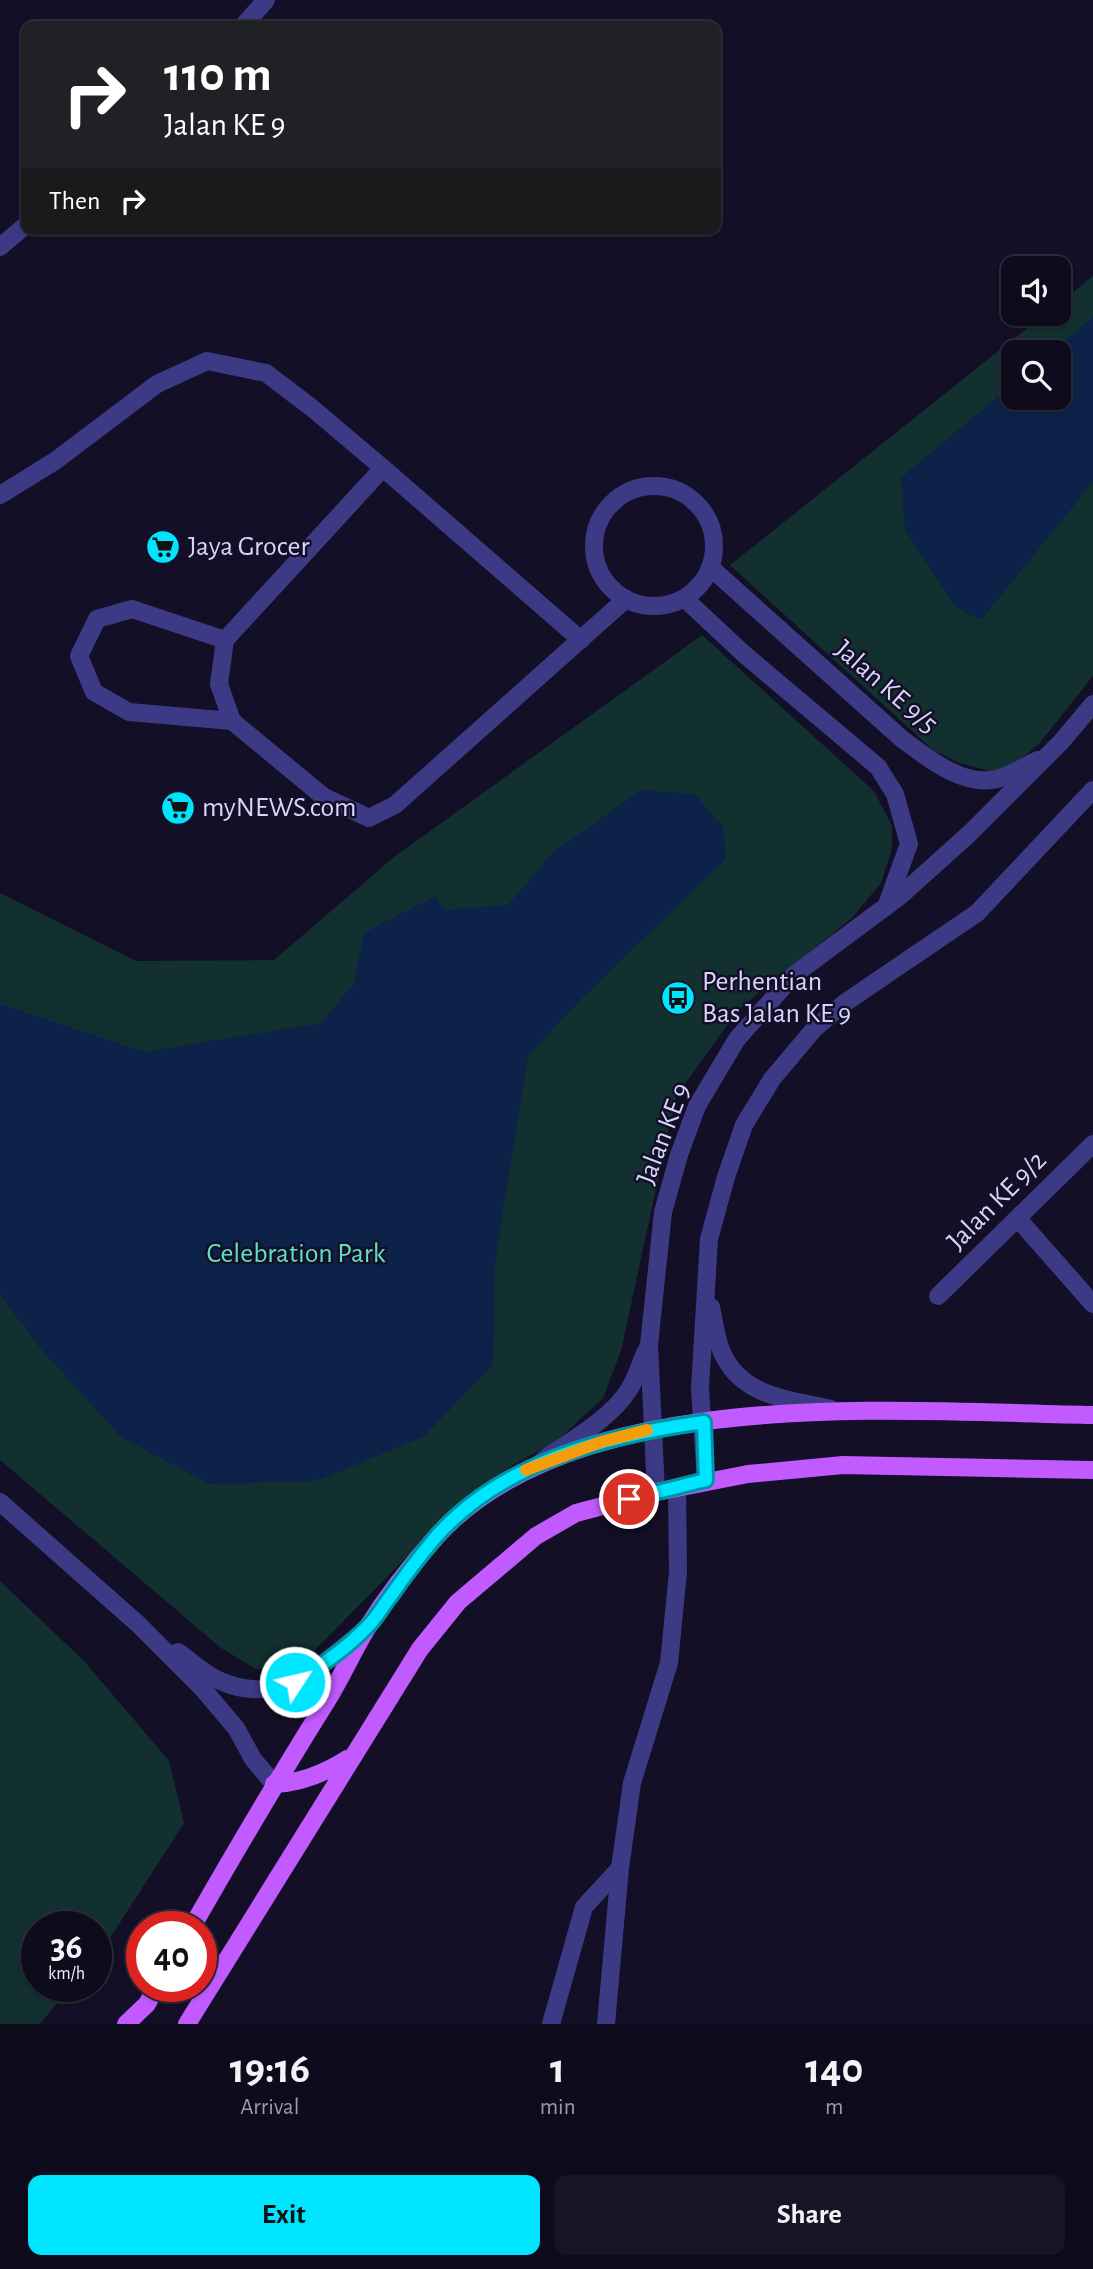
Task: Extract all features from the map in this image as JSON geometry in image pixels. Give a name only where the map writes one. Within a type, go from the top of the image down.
[{"type":"main road","points":[[201,1911],[274,1784],[330,1696],[368,1627],[438,1536],[493,1489],[531,1468],[601,1442],[652,1429],[704,1422],[836,1410],[1093,1415]]},
{"type":"main road","points":[[187,2024],[420,1649],[458,1602],[536,1536],[576,1513],[706,1480],[748,1474],[844,1465],[1093,1470]]},
{"type":"main road","points":[[274,1784],[289,1783],[327,1772],[353,1755]]},
{"type":"main road","points":[[126,2024],[148,2002]]},
{"type":"street","points":[[247,21],[266,0]]},
{"type":"street","points":[[0,247],[21,229]]},
{"type":"street","points":[[0,495],[55,461],[157,384],[207,361],[266,373],[312,408],[581,639]]},
{"type":"street","points":[[383,468],[225,640],[219,684],[232,720],[324,797],[369,818],[395,804],[626,599]]},
{"type":"street","points":[[652,486],[671,488],[689,497],[703,510],[712,528],[714,547],[710,568],[700,584],[685,599],[666,605],[645,606],[626,599],[604,579],[598,570],[593,550],[595,531],[603,513],[616,499],[633,489],[652,486]]},
{"type":"street","name":"Jalan KE 9/5","points":[[710,568],[902,739],[928,758],[972,781],[998,779],[1051,754]]},
{"type":"street","points":[[685,599],[744,654],[878,767],[895,794],[909,844],[886,907]]},
{"type":"street","points":[[225,640],[132,609],[97,619],[79,656],[94,692],[129,712],[232,720]]},
{"type":"street","name":"Jalan KE 9","points":[[656,1492],[649,1345],[663,1212],[696,1106],[737,1039],[794,975],[886,907],[969,834],[1051,754],[1093,704]]},
{"type":"street","points":[[706,1480],[700,1388],[709,1239],[744,1125],[772,1079],[815,1028],[846,1002],[977,913],[1093,790]]},
{"type":"street","name":"Jalan KE 9/2","points":[[938,1296],[1093,1144]]},
{"type":"street","points":[[1018,1219],[1093,1304]]},
{"type":"street","points":[[706,1287],[722,1350],[734,1371],[751,1387],[774,1396],[836,1410]]},
{"type":"street","points":[[531,1468],[585,1431],[614,1407],[628,1391],[649,1345]]},
{"type":"street","points":[[606,2024],[620,1868],[632,1783],[669,1663],[678,1572],[677,1487]]},
{"type":"street","points":[[0,1502],[138,1624],[221,1709],[274,1784]]},
{"type":"street","points":[[138,1624],[217,1680],[245,1689],[276,1689],[295,1682],[368,1627]]},
{"type":"street","points":[[551,2024],[584,1908],[620,1868]]},
{"type":"green space","points":[[1093,276],[1093,676],[1038,745],[1021,759],[995,773],[957,762],[933,750],[730,565],[1001,349],[1001,410],[1071,410],[1071,340],[1012,340],[1030,326],[1071,326],[1071,294]]},
{"type":"green space","name":"Celebration Park","points":[[702,635],[874,791],[892,826],[892,849],[881,883],[851,919],[739,1009],[676,1096],[621,1351],[603,1398],[557,1441],[516,1463],[469,1494],[307,1658],[286,1669],[256,1669],[221,1648],[0,1460],[0,893],[136,961],[274,960],[394,857]]},
{"type":"green space","points":[[0,1581],[85,1662],[169,1761],[184,1823],[112,1935],[112,1911],[21,1911],[21,2002],[58,2002],[40,2024],[0,2024]]},
{"type":"water","points":[[1093,317],[1093,482],[981,620],[956,607],[905,530],[901,478],[1001,394],[1001,410],[1071,410],[1071,340],[1066,340]]},
{"type":"water","points":[[641,790],[695,794],[723,827],[726,859],[578,1002],[528,1056],[495,1262],[493,1365],[423,1437],[316,1481],[209,1484],[121,1437],[40,1348],[0,1295],[0,1004],[144,1052],[321,1023],[354,983],[364,933],[435,896],[445,910],[508,905],[552,853]]},
{"type":"slow traffic","points":[[526,1470],[601,1442],[647,1430]]},
{"type":"place","name":"Jaya Grocer","points":[[163,547]]},
{"type":"place","name":"myNEWS.com","points":[[178,808]]},
{"type":"place","name":"Perhentian Bas Jalan KE 9","points":[[678,998]]},
{"type":"route","points":[[295,1682],[368,1627],[438,1536],[460,1514],[493,1489],[531,1468],[601,1442],[652,1429],[704,1422],[706,1480],[629,1499]]}]
